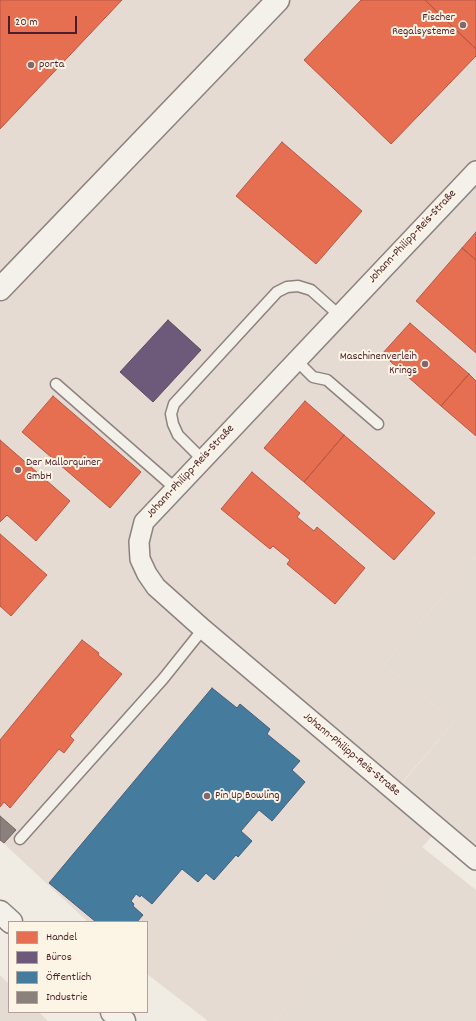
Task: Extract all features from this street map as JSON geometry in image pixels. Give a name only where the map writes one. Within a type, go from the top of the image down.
[{"type":"main road","points":[[0,289],[278,0]]},
{"type":"main road","points":[[0,912],[10,921]]},
{"type":"main road","points":[[113,1013],[124,1021]]},
{"type":"street","name":"Johann-Philipp-Reis-Straße","points":[[476,171],[144,522],[139,542],[140,559],[147,574],[156,587],[203,629],[476,860]]},
{"type":"lane","points":[[203,460],[178,435],[173,424],[171,414],[174,404],[276,292],[287,287],[298,286],[311,290],[339,315]]},
{"type":"lane","points":[[296,360],[314,377],[327,380],[378,424]]},
{"type":"lane","points":[[56,384],[176,488]]},
{"type":"lane","points":[[20,839],[163,680],[203,629]]},
{"type":"shaded area","points":[[0,0],[476,0],[476,558],[384,664],[454,722],[398,787],[442,824],[275,1021],[208,1021],[148,975],[148,921],[87,921],[0,840]]},
{"type":"shaded area","points":[[476,558],[476,851],[398,788],[454,722],[384,664]]},
{"type":"shaded area","points":[[422,847],[476,890],[476,1021],[275,1021]]},
{"type":"shaded area","points":[[0,975],[8,983],[8,1013],[40,1013],[48,1021],[0,1021]]},
{"type":"building: Handel","name":"porta","points":[[0,0],[122,0],[0,129]]},
{"type":"building: Handel","points":[[361,0],[425,0],[476,49],[476,56],[391,144],[304,60]]},
{"type":"building: Handel","name":"Fischer Regalsysteme","points":[[425,0],[476,0],[476,49]]},
{"type":"building: Handel","points":[[282,142],[362,211],[316,264],[236,196]]},
{"type":"building: Handel","points":[[476,232],[476,260],[462,248]]},
{"type":"building: Handel","points":[[462,248],[476,260],[476,353],[416,301]]},
{"type":"building: Handel","name":"Maschinenverleih Krings","points":[[410,323],[469,374],[441,406],[382,354]]},
{"type":"building: Handel","points":[[469,374],[476,381],[476,436],[441,406]]},
{"type":"building: Handel","points":[[53,396],[141,472],[110,508],[22,432]]},
{"type":"building: Handel","points":[[305,401],[344,435],[304,482],[264,448]]},
{"type":"building: Handel","points":[[344,435],[435,513],[394,560],[304,482]]},
{"type":"building: Handel","name":"Der Mallorquiner GmbH","points":[[0,440],[70,501],[36,541],[7,515],[0,522]]},
{"type":"building: Handel","points":[[252,472],[300,513],[297,517],[314,531],[317,527],[365,568],[335,604],[287,564],[290,560],[273,546],[270,549],[221,509]]},
{"type":"building: Handel","points":[[0,534],[47,575],[11,616],[0,606]]},
{"type":"building: Handel","points":[[82,640],[122,674],[70,736],[74,740],[64,753],[59,749],[10,808],[4,802],[0,807],[0,740]]},
{"type":"building: Büros","points":[[168,320],[201,350],[153,402],[120,372]]},
{"type":"building: Öffentlich","name":"Pin Up Bowling","points":[[212,688],[237,708],[240,704],[270,729],[267,734],[300,761],[292,770],[305,782],[272,821],[259,810],[241,831],[252,841],[238,857],[236,855],[214,880],[206,873],[198,882],[182,869],[152,904],[141,895],[140,897],[136,894],[131,901],[134,904],[133,906],[143,915],[138,921],[95,921],[49,883]]},
{"type":"building: Industrie","points":[[0,816],[16,830],[4,843],[0,840]]},
{"type":"place","name":"Fischer Regalsysteme","points":[[463,25]]},
{"type":"place","name":"porta","points":[[31,65]]},
{"type":"place","name":"Maschinenverleih Krings","points":[[425,364]]},
{"type":"place","name":"Der Mallorquiner GmbH","points":[[18,470]]},
{"type":"place","name":"Pin Up Bowling","points":[[207,796]]}]
